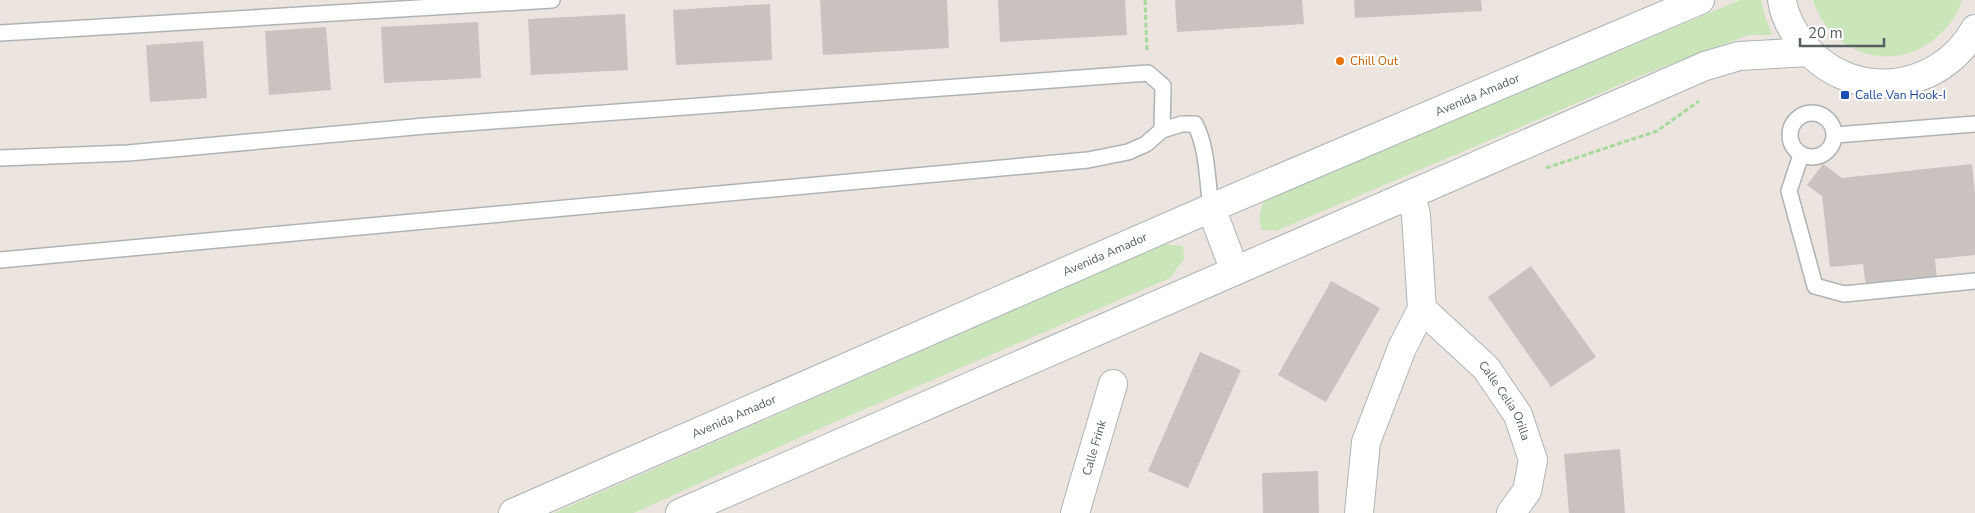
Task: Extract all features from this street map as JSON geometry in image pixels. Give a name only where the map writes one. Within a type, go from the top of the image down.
[{"type":"main road","name":"Avenida Amador","points":[[513,513],[1211,208],[1700,0]]},
{"type":"main road","points":[[1782,0],[1793,31],[1809,52],[1825,66],[1845,77],[1867,83],[1889,84],[1911,80],[1932,72],[1951,60],[1972,39]]},
{"type":"main road","points":[[680,513],[1705,66],[1739,56],[1809,52]]},
{"type":"main road","points":[[1359,513],[1366,442],[1402,348],[1422,309],[1416,215],[1411,194]]},
{"type":"main road","points":[[1211,208],[1235,271]]},
{"type":"main road","name":"Calle Celia Orilla","points":[[1422,309],[1486,368],[1518,415],[1533,460],[1528,491],[1511,513]]},
{"type":"main road","name":"Calle Frink","points":[[1075,513],[1113,384]]},
{"type":"lane","points":[[0,34],[552,0]]},
{"type":"lane","points":[[0,158],[128,153],[425,126],[1148,72],[1162,86],[1162,130]]},
{"type":"lane","points":[[1814,112],[1821,114],[1832,124],[1834,135],[1832,145],[1822,156],[1815,158],[1800,155],[1791,144],[1790,136],[1794,122],[1799,117],[1814,112]]},
{"type":"lane","points":[[0,260],[1088,160],[1128,152],[1146,144],[1162,130],[1182,124],[1195,124],[1202,145],[1211,208]]},
{"type":"lane","points":[[1834,135],[1975,124]]},
{"type":"lane","points":[[1800,155],[1790,191],[1816,286],[1844,294],[1975,282]]},
{"type":"path","points":[[1145,0],[1148,72]]},
{"type":"path","points":[[1538,171],[1656,131],[1701,100]]},
{"type":"green space","points":[[1740,0],[1761,0],[1772,35],[1749,35],[1645,74],[1276,231],[1262,230],[1259,217],[1264,200]]},
{"type":"green space","points":[[1813,0],[1962,0],[1956,15],[1946,28],[1922,48],[1904,55],[1885,56],[1866,54],[1849,46],[1834,34],[1822,19]]},
{"type":"green space","points":[[1164,244],[1183,246],[1184,259],[1170,278],[821,428],[634,513],[554,513]]},
{"type":"building","points":[[820,0],[947,0],[949,48],[823,55]]},
{"type":"building","points":[[998,0],[1125,0],[1127,35],[1000,42]]},
{"type":"building","points":[[1175,0],[1302,0],[1304,24],[1177,32]]},
{"type":"building","points":[[1354,0],[1481,0],[1482,11],[1355,18]]},
{"type":"building","points":[[770,4],[772,60],[676,65],[673,10]]},
{"type":"building","points":[[625,14],[628,70],[531,75],[528,19]]},
{"type":"building","points":[[478,22],[481,78],[384,83],[381,27]]},
{"type":"building","points":[[326,27],[331,90],[269,95],[265,31]]},
{"type":"building","points":[[203,41],[207,98],[150,102],[146,45]]},
{"type":"building","points":[[1823,164],[1842,178],[1972,164],[1975,195],[1975,255],[1935,259],[1937,280],[1866,287],[1863,264],[1830,267],[1822,196],[1807,185]]},
{"type":"building","points":[[1531,266],[1596,357],[1551,387],[1488,297]]},
{"type":"building","points":[[1331,281],[1380,308],[1326,402],[1278,375]]},
{"type":"building","points":[[1200,352],[1241,370],[1188,488],[1148,471]]},
{"type":"building","points":[[1620,449],[1625,513],[1569,513],[1564,454]]},
{"type":"building","points":[[1318,471],[1319,513],[1263,513],[1262,473]]},
{"type":"place","name":"Chill Out","points":[[1340,61]]},
{"type":"place","name":"Calle Van Hook-I","points":[[1845,95]]}]
